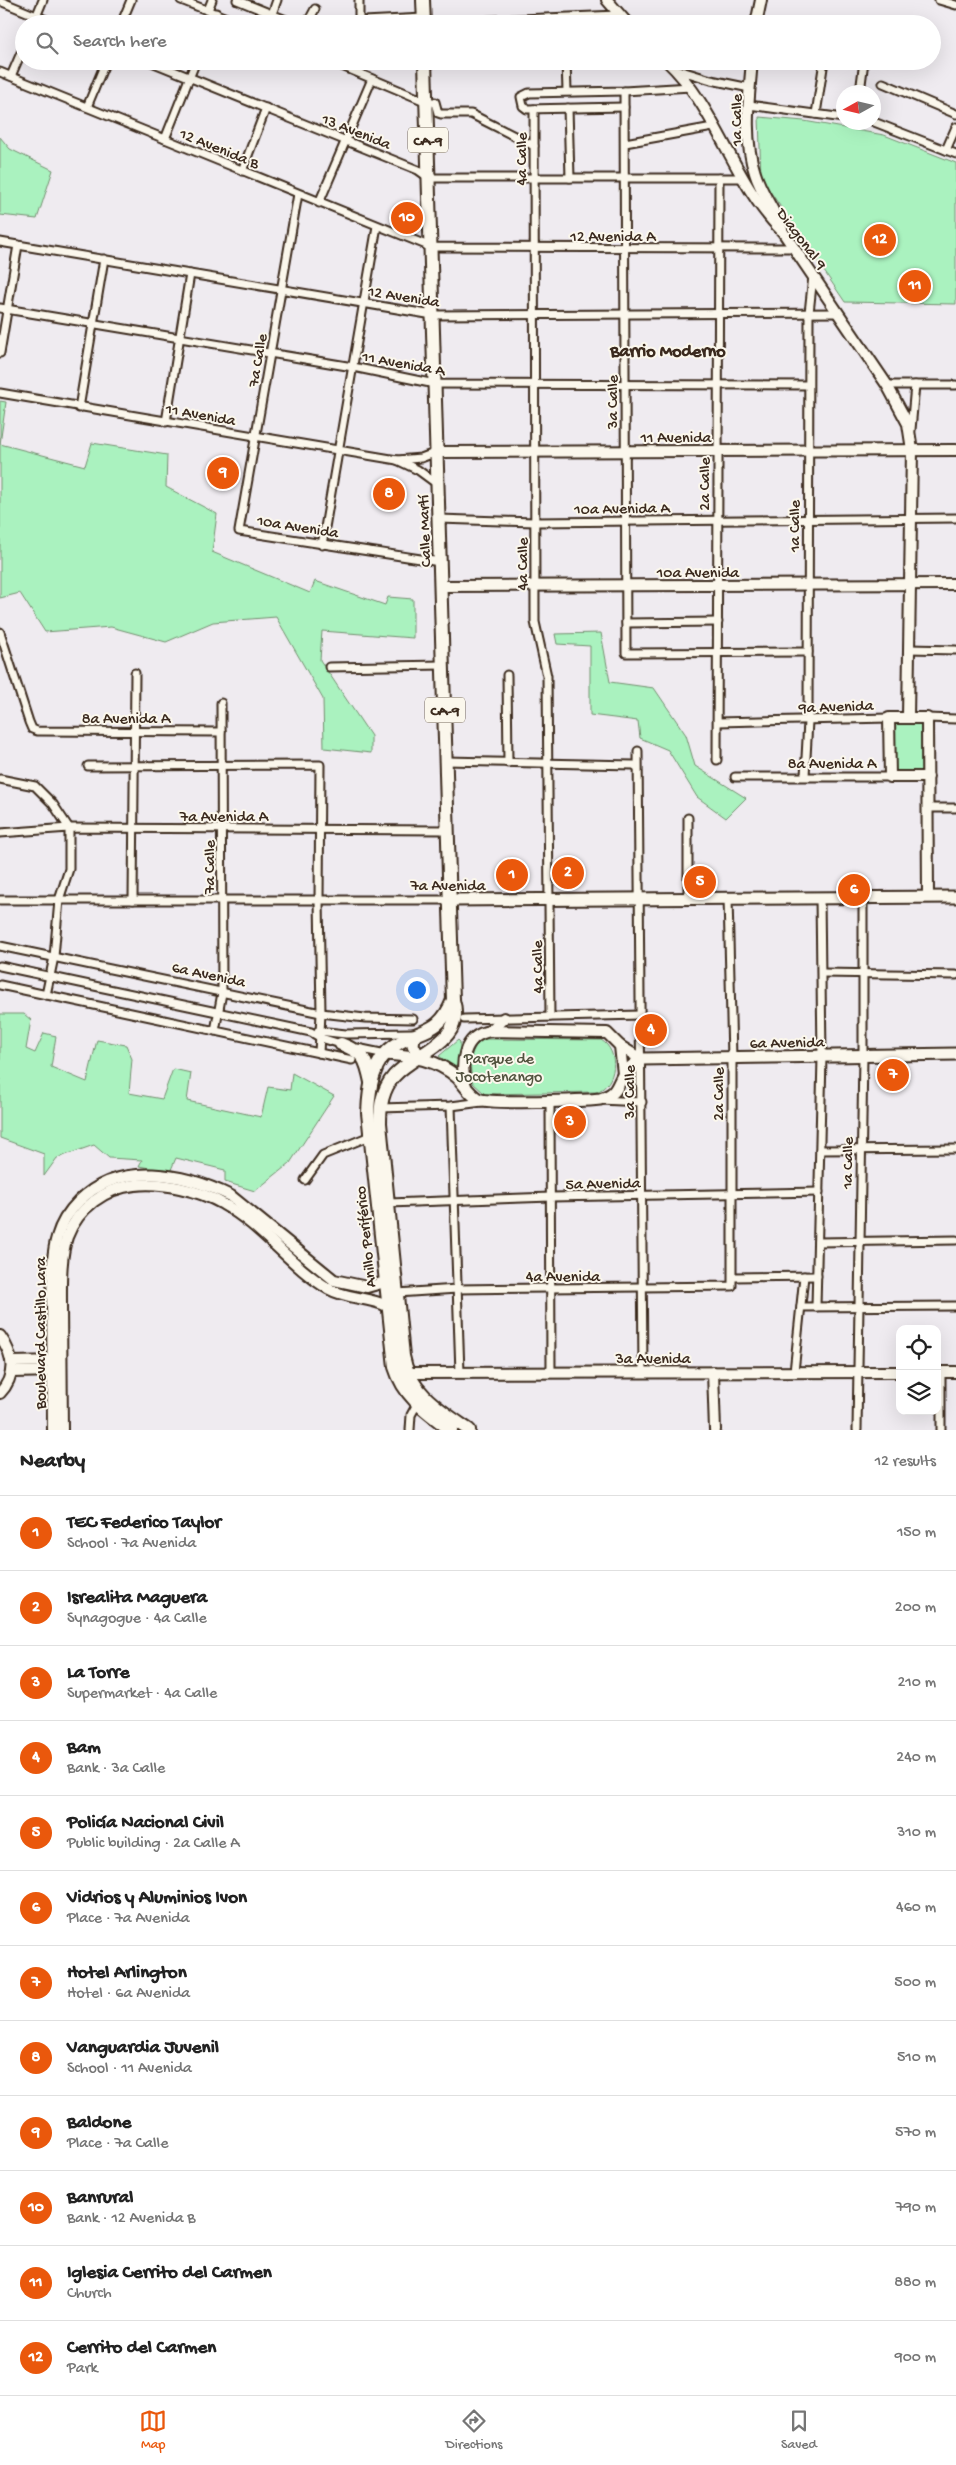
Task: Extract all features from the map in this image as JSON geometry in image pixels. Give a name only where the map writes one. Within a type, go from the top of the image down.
[{"type":"highway","points":[[423,0],[424,15]]},
{"type":"highway","name":"Calle Martí","points":[[424,1054],[454,1026],[456,1011],[453,1000],[425,70]]},
{"type":"highway","points":[[418,1035],[440,1024],[453,1000]]},
{"type":"highway","points":[[418,1035],[431,1038],[432,1044],[424,1054]]},
{"type":"highway","name":"Anillo Periférico","points":[[418,1035],[396,1045],[378,1065],[371,1084],[368,1113],[387,1306],[395,1367],[401,1383],[417,1404],[451,1430]]},
{"type":"highway","points":[[348,1053],[359,1052],[365,1059],[371,1084]]},
{"type":"highway","name":"Anillo Periférico","points":[[406,1373],[380,1108],[384,1093],[391,1080],[401,1069],[424,1054]]},
{"type":"highway","points":[[406,1373],[415,1387],[428,1400],[469,1430]]},
{"type":"main road","name":"7a Avenida","points":[[450,900],[956,897]]},
{"type":"main road","points":[[418,1035],[413,1045],[445,1069],[476,1098],[487,1101],[597,1100],[614,1092],[621,1083],[624,1074],[641,1059]]},
{"type":"main road","points":[[386,1054],[424,1054]]},
{"type":"main road","name":"6a Avenida","points":[[641,1059],[956,1054]]},
{"type":"street","points":[[36,15],[43,0]]},
{"type":"street","points":[[125,15],[131,0]]},
{"type":"street","points":[[181,0],[221,15]]},
{"type":"street","points":[[208,10],[212,0]]},
{"type":"street","points":[[237,0],[272,14],[277,0]]},
{"type":"street","points":[[359,0],[359,15]]},
{"type":"street","points":[[607,0],[618,15]]},
{"type":"street","points":[[758,15],[761,0]]},
{"type":"street","points":[[939,0],[956,5]]},
{"type":"street","points":[[0,1],[34,15]]},
{"type":"street","points":[[312,15],[315,9]]},
{"type":"street","points":[[11,76],[15,67]]},
{"type":"street","points":[[87,107],[102,70]]},
{"type":"street","name":"13 Avenida","points":[[171,70],[418,170],[429,178],[743,178]]},
{"type":"street","points":[[165,139],[193,70]]},
{"type":"street","points":[[351,70],[427,102],[435,102],[438,113],[471,114],[534,146]]},
{"type":"street","points":[[566,70],[567,91]]},
{"type":"street","name":"Diagonal 9","points":[[676,70],[691,87],[743,178],[770,220],[783,232],[888,385],[904,414],[911,436]]},
{"type":"street","points":[[684,70],[711,80],[750,88]]},
{"type":"street","name":"1a Calle","points":[[751,70],[749,105],[751,159],[756,175],[783,232]]},
{"type":"street","points":[[816,114],[823,70]]},
{"type":"street","points":[[861,85],[863,70]]},
{"type":"street","name":"12 Avenida B","points":[[0,72],[431,247]]},
{"type":"street","points":[[319,203],[372,79]]},
{"type":"street","points":[[883,83],[956,114]]},
{"type":"street","points":[[624,107],[534,109],[524,108],[521,98],[524,94],[567,91],[624,91],[691,87]]},
{"type":"street","name":"3a Calle","points":[[624,91],[626,653],[718,653]]},
{"type":"street","points":[[749,105],[836,117]]},
{"type":"street","points":[[242,171],[266,108]]},
{"type":"street","points":[[568,108],[570,178]]},
{"type":"street","name":"4a Calle","points":[[534,109],[535,632],[547,676],[550,1017]]},
{"type":"street","points":[[881,125],[956,154]]},
{"type":"street","points":[[624,143],[713,127]]},
{"type":"street","points":[[946,150],[956,127]]},
{"type":"street","name":"2a Calle","points":[[717,760],[719,178]]},
{"type":"street","name":"7a Calle","points":[[239,531],[257,438],[298,194]]},
{"type":"street","points":[[322,545],[336,451],[353,367],[377,226]]},
{"type":"street","name":"12 Avenida","points":[[0,242],[433,315],[839,313]]},
{"type":"street","points":[[0,353],[4,308],[18,245]]},
{"type":"street","name":"12 Avenida A","points":[[431,247],[794,248]]},
{"type":"street","points":[[79,408],[95,323],[104,259]]},
{"type":"street","points":[[166,422],[190,274]]},
{"type":"street","name":"1a Calle","points":[[805,776],[808,721],[809,313],[813,276]]},
{"type":"street","name":"11 Avenida A","points":[[4,308],[353,367],[435,384],[808,385]]},
{"type":"street","points":[[888,385],[956,385]]},
{"type":"street","points":[[908,718],[911,584],[911,436],[915,385]]},
{"type":"street","name":"11 Avenida","points":[[0,393],[79,408],[397,460],[424,457],[437,452],[956,450]]},
{"type":"street","name":"11 Avenida","points":[[397,460],[418,470],[438,484]]},
{"type":"street","name":"10a Avenida A","points":[[439,519],[534,522],[956,518]]},
{"type":"street","name":"10a Avenida","points":[[239,531],[440,562]]},
{"type":"street","name":"10a Avenida","points":[[441,586],[956,584]]},
{"type":"street","points":[[626,623],[718,622]]},
{"type":"street","points":[[0,632],[2,644]]},
{"type":"street","name":"8a Avenida A","points":[[2,644],[32,728],[37,731],[221,732]]},
{"type":"street","points":[[909,649],[956,650]]},
{"type":"street","points":[[718,653],[808,652]]},
{"type":"street","points":[[329,667],[443,665]]},
{"type":"street","points":[[133,900],[135,673]]},
{"type":"street","points":[[507,675],[508,763]]},
{"type":"street","name":"7a Calle","points":[[215,1031],[222,993],[221,702]]},
{"type":"street","points":[[889,718],[890,777]]},
{"type":"street","name":"9a Avenida","points":[[718,722],[889,718],[956,719]]},
{"type":"street","points":[[927,718],[928,897]]},
{"type":"street","name":"3a Calle","points":[[638,751],[644,1372]]},
{"type":"street","points":[[446,760],[634,765],[638,767]]},
{"type":"street","points":[[88,766],[320,765],[321,1035],[319,1053]]},
{"type":"street","name":"8a Avenida A","points":[[735,777],[928,777]]},
{"type":"street","points":[[0,779],[35,786],[53,804],[69,828],[69,868],[59,900],[54,957],[46,995]]},
{"type":"street","points":[[928,808],[956,808]]},
{"type":"street","points":[[688,818],[688,898]]},
{"type":"street","name":"7a Avenida A","points":[[0,833],[69,828],[448,830]]},
{"type":"street","name":"1a Calle","points":[[816,1307],[822,1057],[820,897]]},
{"type":"street","name":"1a Calle","points":[[857,1430],[864,974],[863,897]]},
{"type":"street","name":"2a Calle","points":[[728,898],[734,1277],[734,1283],[730,1287]]},
{"type":"street","name":"7a Avenida","points":[[0,900],[450,900]]},
{"type":"street","name":"6a Avenida","points":[[0,946],[321,1013],[365,1018],[413,1019]]},
{"type":"street","points":[[0,966],[321,1035],[418,1035]]},
{"type":"street","points":[[822,973],[956,975]]},
{"type":"street","points":[[0,985],[319,1053],[386,1054]]},
{"type":"street","points":[[464,1019],[641,1015]]},
{"type":"street","points":[[490,1031],[504,1018]]},
{"type":"street","points":[[466,1088],[464,1064],[467,1046],[474,1037],[490,1031],[601,1032],[610,1034],[620,1046],[641,1059]]},
{"type":"street","points":[[321,1035],[348,1053]]},
{"type":"street","points":[[620,1046],[624,1074]]},
{"type":"street","points":[[550,1100],[551,1372]]},
{"type":"street","points":[[597,1100],[642,1102]]},
{"type":"street","points":[[380,1108],[451,1106],[487,1101]]},
{"type":"street","points":[[451,1106],[460,1373]]},
{"type":"street","points":[[304,1180],[323,1155],[370,1136]]},
{"type":"street","points":[[820,1150],[956,1149]]},
{"type":"street","name":"Boulevard Castillo Lara","points":[[58,1427],[57,1287],[59,1249],[64,1219],[82,1198],[101,1185],[126,1181],[155,1184],[228,1200],[334,1280],[367,1288],[385,1282]]},
{"type":"street","name":"5a Avenida","points":[[389,1203],[551,1197],[819,1192]]},
{"type":"street","name":"Boulevard Castillo Lara","points":[[228,1200],[323,1285],[336,1292],[374,1300],[387,1306]]},
{"type":"street","points":[[818,1242],[956,1240]]},
{"type":"street","points":[[794,1372],[804,1276]]},
{"type":"street","points":[[734,1277],[817,1276]]},
{"type":"street","name":"4a Avenida","points":[[397,1293],[457,1289],[730,1287]]},
{"type":"street","points":[[801,1307],[956,1306]]},
{"type":"street","points":[[0,1336],[12,1367],[0,1392]]},
{"type":"street","points":[[12,1367],[57,1366]]},
{"type":"street","points":[[713,1372],[716,1430]]},
{"type":"street","name":"3a Avenida","points":[[406,1373],[896,1372]]},
{"type":"street","points":[[941,1372],[956,1372]]},
{"type":"street","points":[[410,1430],[411,1415],[417,1404]]},
{"type":"street","points":[[940,1415],[941,1430]]},
{"type":"green space","points":[[759,117],[804,121],[836,127],[836,130],[855,130],[884,135],[956,163],[956,304],[845,302],[761,178]]},
{"type":"green space","points":[[0,137],[10,149],[53,170],[37,219],[0,215]]},
{"type":"green space","points":[[0,401],[6,402],[0,444]]},
{"type":"green space","points":[[92,443],[167,455],[166,487],[217,514],[212,552],[310,593],[315,581],[385,605],[388,597],[413,599],[413,638],[322,631],[320,660],[371,736],[371,753],[324,748],[323,699],[276,617],[213,622],[166,642],[111,627],[45,632],[20,593],[0,598],[0,444],[85,466]]},
{"type":"green space","points":[[601,633],[610,682],[654,688],[686,735],[695,766],[746,798],[726,818],[697,797],[668,750],[640,738],[638,721],[590,715],[590,646],[557,644],[555,634]]},
{"type":"green space","points":[[893,723],[921,723],[921,771],[893,771]]},
{"type":"green space","points":[[0,1014],[24,1014],[31,1020],[26,1049],[35,1053],[44,1033],[56,1036],[51,1067],[87,1082],[97,1040],[126,1045],[132,1059],[129,1093],[162,1099],[173,1069],[191,1073],[187,1101],[261,1117],[268,1087],[290,1090],[292,1073],[334,1096],[290,1163],[255,1191],[225,1182],[225,1170],[176,1158],[170,1172],[139,1166],[142,1160],[109,1158],[94,1145],[57,1158],[44,1176],[44,1154],[0,1138]]},
{"type":"green space","name":"Parque de Jocotenango","points":[[486,1039],[601,1040],[611,1052],[614,1068],[608,1082],[596,1092],[485,1094],[473,1083],[471,1058],[476,1046]]},
{"type":"green space","points":[[458,1040],[460,1042],[459,1065],[454,1067],[439,1056]]},
{"type":"place","name":"Banrural","points":[[407,218]]},
{"type":"place","name":"Cerrito del Carmen","points":[[880,240]]},
{"type":"place","name":"Iglesia Cerrito del Carmen","points":[[915,286]]},
{"type":"place","name":"Baldone","points":[[223,473]]},
{"type":"place","name":"Vanguardia Juvenil","points":[[389,494]]},
{"type":"place","name":"Isrealita Maguera","points":[[568,873]]},
{"type":"place","name":"TEC Federico Taylor","points":[[512,875]]},
{"type":"place","name":"Policía Nacional Civil","points":[[700,882]]},
{"type":"place","name":"Vidrios y Aluminios Ivon","points":[[854,890]]},
{"type":"place","name":"Bam","points":[[651,1030]]},
{"type":"place","name":"Hotel Arlington","points":[[893,1075]]},
{"type":"place","name":"La Torre","points":[[570,1122]]},
{"type":"district","name":"Barrio Moderno","points":[[668,350]]}]
